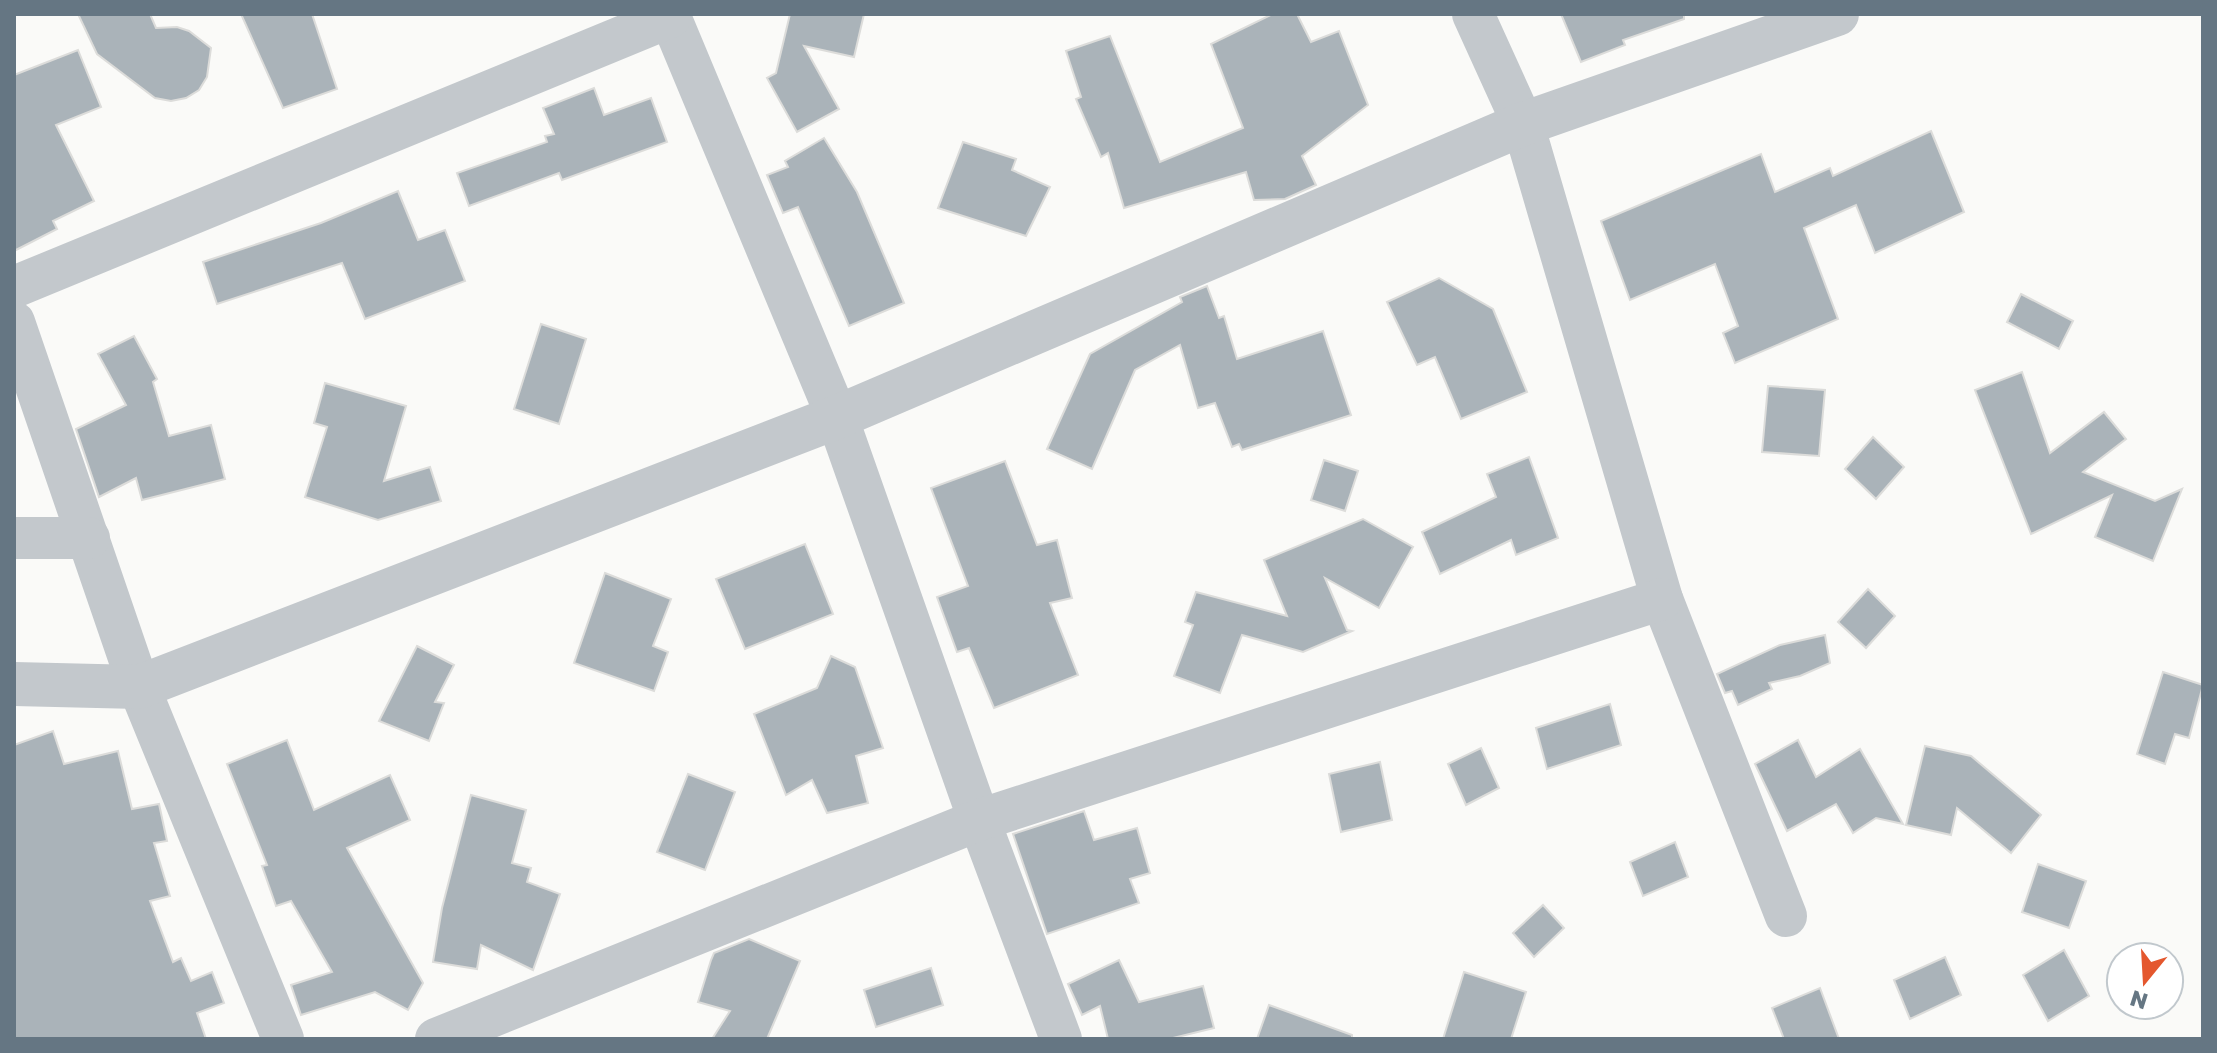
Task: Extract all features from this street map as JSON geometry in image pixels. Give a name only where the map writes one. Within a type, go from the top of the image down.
[{"type":"street","points":[[1473,14],[1523,124],[1662,599],[1786,916]]},
{"type":"street","points":[[14,684],[139,687],[837,417],[1523,124],[1837,14]]},
{"type":"street","points":[[14,287],[670,15],[837,417],[979,820],[1061,1039]]},
{"type":"street","points":[[14,322],[139,687],[283,1039]]},
{"type":"street","points":[[14,538],[89,538]]},
{"type":"street","points":[[436,1039],[979,820],[1662,599]]},
{"type":"building","points":[[78,14],[150,14],[156,28],[177,27],[189,31],[211,48],[207,77],[199,90],[186,98],[171,101],[155,98],[97,54]]},
{"type":"building","points":[[241,14],[312,14],[337,89],[283,108]]},
{"type":"building","points":[[790,14],[864,14],[854,57],[804,46],[839,109],[797,132],[767,78],[776,73]]},
{"type":"building","points":[[1273,14],[1297,14],[1311,42],[1339,31],[1368,105],[1302,156],[1316,185],[1285,199],[1254,200],[1246,172],[1124,208],[1108,153],[1101,157],[1076,99],[1081,97],[1066,51],[1110,36],[1160,162],[1243,128],[1211,44]]},
{"type":"building","points":[[1561,14],[1684,14],[1684,19],[1623,40],[1625,45],[1581,62]]},
{"type":"building","points":[[78,50],[101,107],[56,125],[94,201],[53,221],[57,229],[14,251],[14,75]]},
{"type":"building","points":[[594,88],[604,115],[651,98],[667,142],[562,180],[559,173],[469,206],[457,173],[547,142],[545,136],[554,134],[543,108]]},
{"type":"building","points":[[1931,131],[1964,212],[1875,253],[1856,205],[1804,228],[1838,319],[1735,363],[1723,333],[1738,326],[1715,264],[1630,300],[1601,221],[1761,154],[1775,192],[1830,168],[1833,176]]},
{"type":"building","points":[[824,138],[857,192],[904,303],[849,326],[798,207],[783,213],[767,175],[788,167],[785,161]]},
{"type":"building","points":[[963,142],[1016,159],[1012,170],[1050,187],[1026,236],[938,208]]},
{"type":"building","points":[[398,191],[418,240],[445,230],[465,281],[365,319],[342,263],[217,304],[203,262],[321,223]]},
{"type":"building","points":[[1439,278],[1493,309],[1527,392],[1461,419],[1435,357],[1417,365],[1387,302]]},
{"type":"building","points":[[1207,286],[1219,318],[1224,316],[1237,359],[1323,331],[1351,415],[1242,450],[1239,444],[1232,447],[1215,403],[1198,408],[1180,345],[1135,370],[1092,469],[1047,449],[1090,354],[1182,302],[1180,297]]},
{"type":"building","points":[[2021,294],[2073,321],[2059,349],[2007,322]]},
{"type":"building","points":[[541,324],[586,339],[559,424],[514,409]]},
{"type":"building","points":[[134,336],[157,379],[153,382],[169,436],[211,425],[225,479],[142,500],[136,478],[99,497],[76,429],[126,405],[98,354]]},
{"type":"building","points":[[2022,372],[2050,453],[2104,412],[2126,439],[2083,472],[2155,501],[2182,489],[2153,561],[2095,537],[2112,495],[2031,534],[1975,390]]},
{"type":"building","points":[[325,383],[406,406],[384,481],[430,467],[441,501],[378,520],[305,497],[327,427],[314,423]]},
{"type":"building","points":[[1768,386],[1825,390],[1819,456],[1762,452]]},
{"type":"building","points":[[1873,437],[1904,467],[1876,499],[1845,469]]},
{"type":"building","points":[[1529,457],[1558,538],[1516,555],[1511,540],[1440,574],[1422,532],[1496,497],[1487,474]]},
{"type":"building","points":[[1324,460],[1358,471],[1345,511],[1311,500]]},
{"type":"building","points":[[1005,461],[1037,545],[1057,540],[1072,598],[1050,603],[1078,675],[994,708],[969,648],[957,652],[937,597],[968,586],[931,488]]},
{"type":"building","points":[[1363,519],[1413,547],[1379,608],[1325,578],[1347,630],[1352,631],[1303,652],[1242,635],[1220,693],[1174,676],[1193,625],[1185,622],[1196,592],[1287,616],[1264,560]]},
{"type":"building","points":[[805,544],[833,614],[745,649],[716,579]]},
{"type":"building","points":[[605,573],[671,599],[653,646],[668,652],[654,691],[574,663]]},
{"type":"building","points":[[1868,589],[1895,616],[1866,648],[1838,622]]},
{"type":"building","points":[[1825,635],[1830,663],[1800,676],[1769,683],[1772,689],[1738,705],[1732,691],[1725,693],[1717,674],[1780,645]]},
{"type":"building","points":[[417,646],[454,665],[435,702],[444,703],[429,741],[379,721]]},
{"type":"building","points":[[831,656],[855,667],[883,748],[856,756],[868,803],[827,813],[812,780],[786,795],[754,714],[817,688]]},
{"type":"building","points":[[2163,672],[2203,685],[2189,738],[2175,734],[2165,764],[2137,754]]},
{"type":"building","points":[[1610,704],[1621,745],[1547,769],[1536,728]]},
{"type":"building","points":[[53,731],[64,764],[118,751],[132,809],[159,804],[167,841],[154,843],[170,896],[150,901],[173,962],[181,958],[191,981],[212,972],[224,1003],[197,1013],[206,1039],[14,1039],[14,745]]},
{"type":"building","points":[[287,740],[314,810],[390,775],[410,820],[347,848],[423,983],[408,1010],[375,992],[301,1015],[291,985],[332,972],[291,901],[276,906],[262,866],[267,865],[227,764]]},
{"type":"building","points":[[1798,740],[1816,777],[1860,749],[1903,824],[1876,818],[1853,833],[1836,804],[1787,831],[1755,764]]},
{"type":"building","points":[[1925,746],[1971,756],[2041,815],[2011,853],[1957,808],[1951,835],[1906,825]]},
{"type":"building","points":[[1481,748],[1499,788],[1466,805],[1448,764]]},
{"type":"building","points":[[1380,762],[1392,820],[1341,832],[1329,774]]},
{"type":"building","points":[[688,774],[735,792],[705,870],[657,852]]},
{"type":"building","points":[[471,795],[526,810],[512,863],[531,868],[527,882],[560,894],[533,970],[481,945],[477,969],[433,962],[442,908]]},
{"type":"building","points":[[1084,811],[1094,840],[1137,828],[1150,873],[1130,879],[1139,903],[1047,934],[1013,834]]},
{"type":"building","points":[[1675,842],[1688,877],[1643,896],[1630,862]]},
{"type":"building","points":[[2038,864],[2086,881],[2069,928],[2022,912]]},
{"type":"building","points":[[1543,905],[1564,928],[1534,957],[1513,933]]},
{"type":"building","points":[[749,939],[800,961],[767,1039],[712,1039],[730,1011],[698,1002],[711,960],[714,953]]},
{"type":"building","points":[[2064,950],[2089,996],[2048,1021],[2023,975]]},
{"type":"building","points":[[1945,957],[1961,995],[1910,1019],[1894,980]]},
{"type":"building","points":[[1119,960],[1139,1002],[1203,986],[1214,1028],[1169,1039],[1108,1039],[1100,1006],[1082,1015],[1068,984]]},
{"type":"building","points":[[931,968],[943,1005],[876,1027],[864,990]]},
{"type":"building","points":[[1464,972],[1526,992],[1511,1039],[1443,1039]]},
{"type":"building","points":[[1820,988],[1839,1039],[1784,1039],[1772,1008]]},
{"type":"building","points":[[1269,1005],[1352,1035],[1352,1039],[1257,1039]]}]
